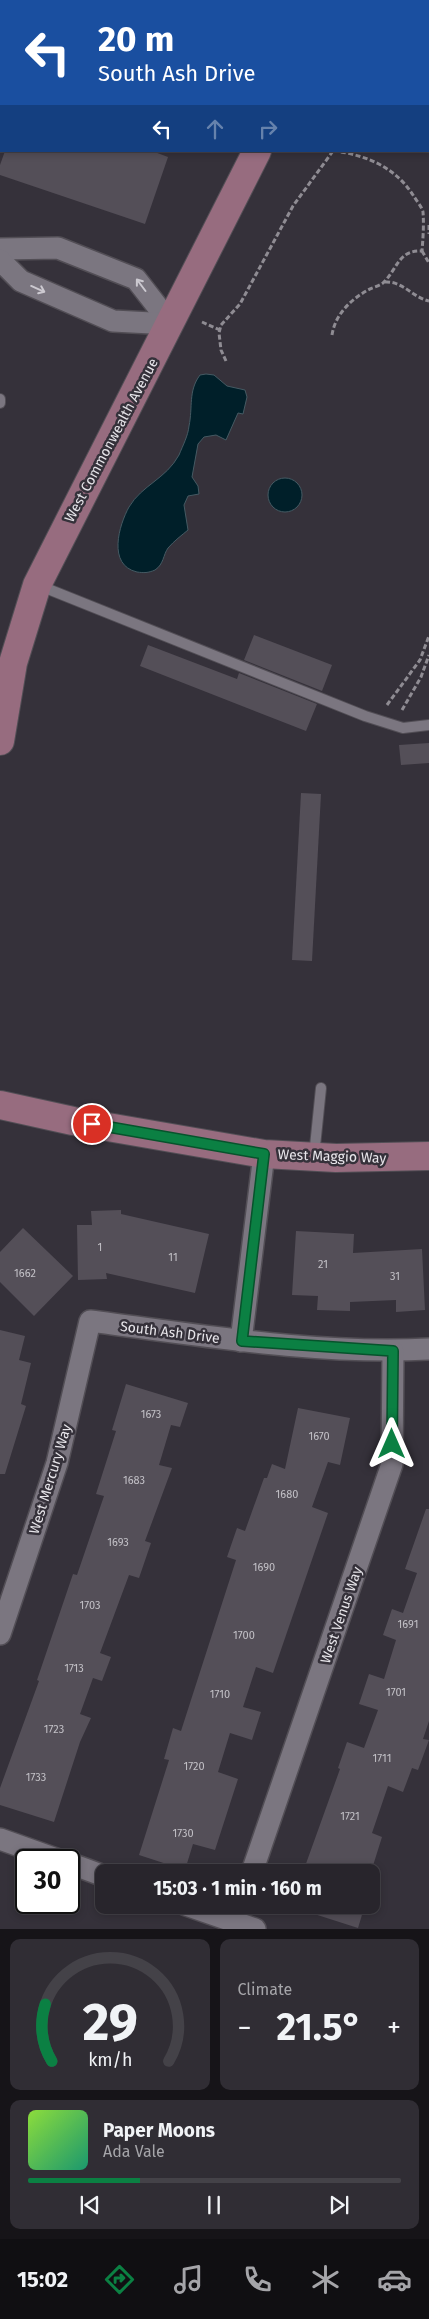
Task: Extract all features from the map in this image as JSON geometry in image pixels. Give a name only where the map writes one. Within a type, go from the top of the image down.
[{"type":"street","name":"West Commonwealth Avenue","points":[[0,741],[14,662],[37,585],[171,324],[257,152]]},
{"type":"street","points":[[0,249],[58,248],[136,278],[171,324]]},
{"type":"street","points":[[0,260],[21,282],[113,321],[171,324]]},
{"type":"street","name":"West Maggio Way","points":[[0,1105],[73,1121],[264,1154],[314,1157],[429,1156]]},
{"type":"street","points":[[242,1341],[264,1154]]},
{"type":"street","name":"South Ash Drive","points":[[90,1321],[242,1341],[393,1351],[429,1349]]},
{"type":"street","name":"West Mercury Way","points":[[0,1634],[57,1463],[90,1321]]},
{"type":"street","name":"West Venus Way","points":[[255,1864],[392,1464],[393,1351]]},
{"type":"street","points":[[0,1839],[28,1849]]},
{"type":"street","points":[[80,1867],[95,1873]]},
{"type":"street","points":[[238,1914],[255,1929]]},
{"type":"lane","points":[[37,585],[377,720],[403,728],[429,725]]},
{"type":"lane","points":[[314,1157],[321,1088]]},
{"type":"path","points":[[226,361],[221,350],[220,330],[226,319],[240,304],[293,206],[332,152]]},
{"type":"path","points":[[341,152],[356,154],[371,160],[389,169],[404,182],[423,210],[422,251],[429,263]]},
{"type":"path","points":[[429,225],[429,234]]},
{"type":"path","points":[[385,282],[400,258],[411,252],[422,251]]},
{"type":"path","points":[[332,335],[340,312],[367,290],[385,282],[397,283],[417,298],[429,301]]},
{"type":"path","points":[[202,322],[220,330]]},
{"type":"path","points":[[377,720],[420,660],[429,636]]},
{"type":"path","points":[[393,725],[414,690],[429,655]]},
{"type":"water","points":[[200,375],[214,375],[227,386],[245,390],[247,397],[243,414],[238,413],[226,440],[216,435],[204,437],[198,444],[192,477],[198,486],[199,494],[188,496],[184,505],[188,530],[168,548],[158,568],[144,573],[137,572],[128,568],[122,561],[119,553],[119,534],[125,515],[134,499],[168,470],[179,455],[188,430],[196,381]]},
{"type":"water","points":[[285,478],[292,479],[297,483],[301,488],[301,502],[297,507],[292,511],[285,512],[278,511],[273,507],[269,502],[268,495],[269,488],[273,483],[278,479]]},
{"type":"building","points":[[5,152],[155,152],[168,157],[145,224],[0,175],[0,165]]},
{"type":"building","points":[[254,635],[332,665],[322,691],[244,660]]},
{"type":"building","points":[[148,645],[237,679],[239,673],[317,704],[306,731],[140,666]]},
{"type":"building","points":[[429,743],[429,763],[401,765],[399,745]]},
{"type":"building","points":[[301,793],[321,794],[312,961],[292,960]]},
{"type":"building","points":[[121,1210],[121,1214],[209,1234],[195,1293],[106,1273],[107,1279],[78,1280],[77,1225],[92,1225],[91,1211]]},
{"type":"building","points":[[23,1228],[73,1276],[34,1316],[0,1282],[0,1252]]},
{"type":"building","points":[[296,1231],[354,1234],[353,1253],[422,1249],[425,1310],[396,1312],[396,1300],[350,1302],[350,1311],[317,1310],[318,1296],[292,1295]]},
{"type":"building","points":[[0,1330],[25,1336],[19,1360],[31,1363],[21,1404],[26,1406],[5,1474],[0,1474]]},
{"type":"building","points":[[126,1384],[188,1403],[180,1427],[171,1425],[159,1465],[172,1468],[145,1541],[151,1543],[139,1578],[129,1575],[100,1653],[111,1657],[102,1681],[93,1678],[80,1714],[91,1718],[80,1742],[54,1822],[0,1805],[0,1788],[39,1681],[37,1680],[73,1574],[77,1575],[104,1496],[96,1494],[116,1431],[112,1430]]},
{"type":"building","points":[[298,1408],[350,1418],[340,1465],[328,1462],[312,1507],[328,1513],[273,1673],[256,1667],[243,1707],[261,1712],[252,1740],[230,1733],[218,1772],[238,1779],[215,1850],[193,1844],[187,1864],[167,1864],[139,1855],[169,1760],[164,1759],[173,1728],[181,1731],[236,1560],[227,1557],[237,1528],[245,1531],[264,1478],[267,1478],[272,1464],[285,1469]]},
{"type":"building","points":[[426,1509],[429,1509],[429,1721],[423,1739],[429,1740],[418,1770],[412,1768],[403,1792],[388,1786],[372,1833],[382,1837],[374,1864],[306,1864],[340,1769],[338,1768],[347,1742],[364,1748],[378,1710],[359,1704],[369,1674],[384,1679],[396,1640],[383,1635],[392,1609],[403,1613],[417,1573],[405,1569]]},
{"type":"building","points":[[314,1914],[362,1914],[358,1928]]},
{"type":"route","points":[[92,1124],[264,1154],[242,1341],[393,1351],[392,1444]]}]
